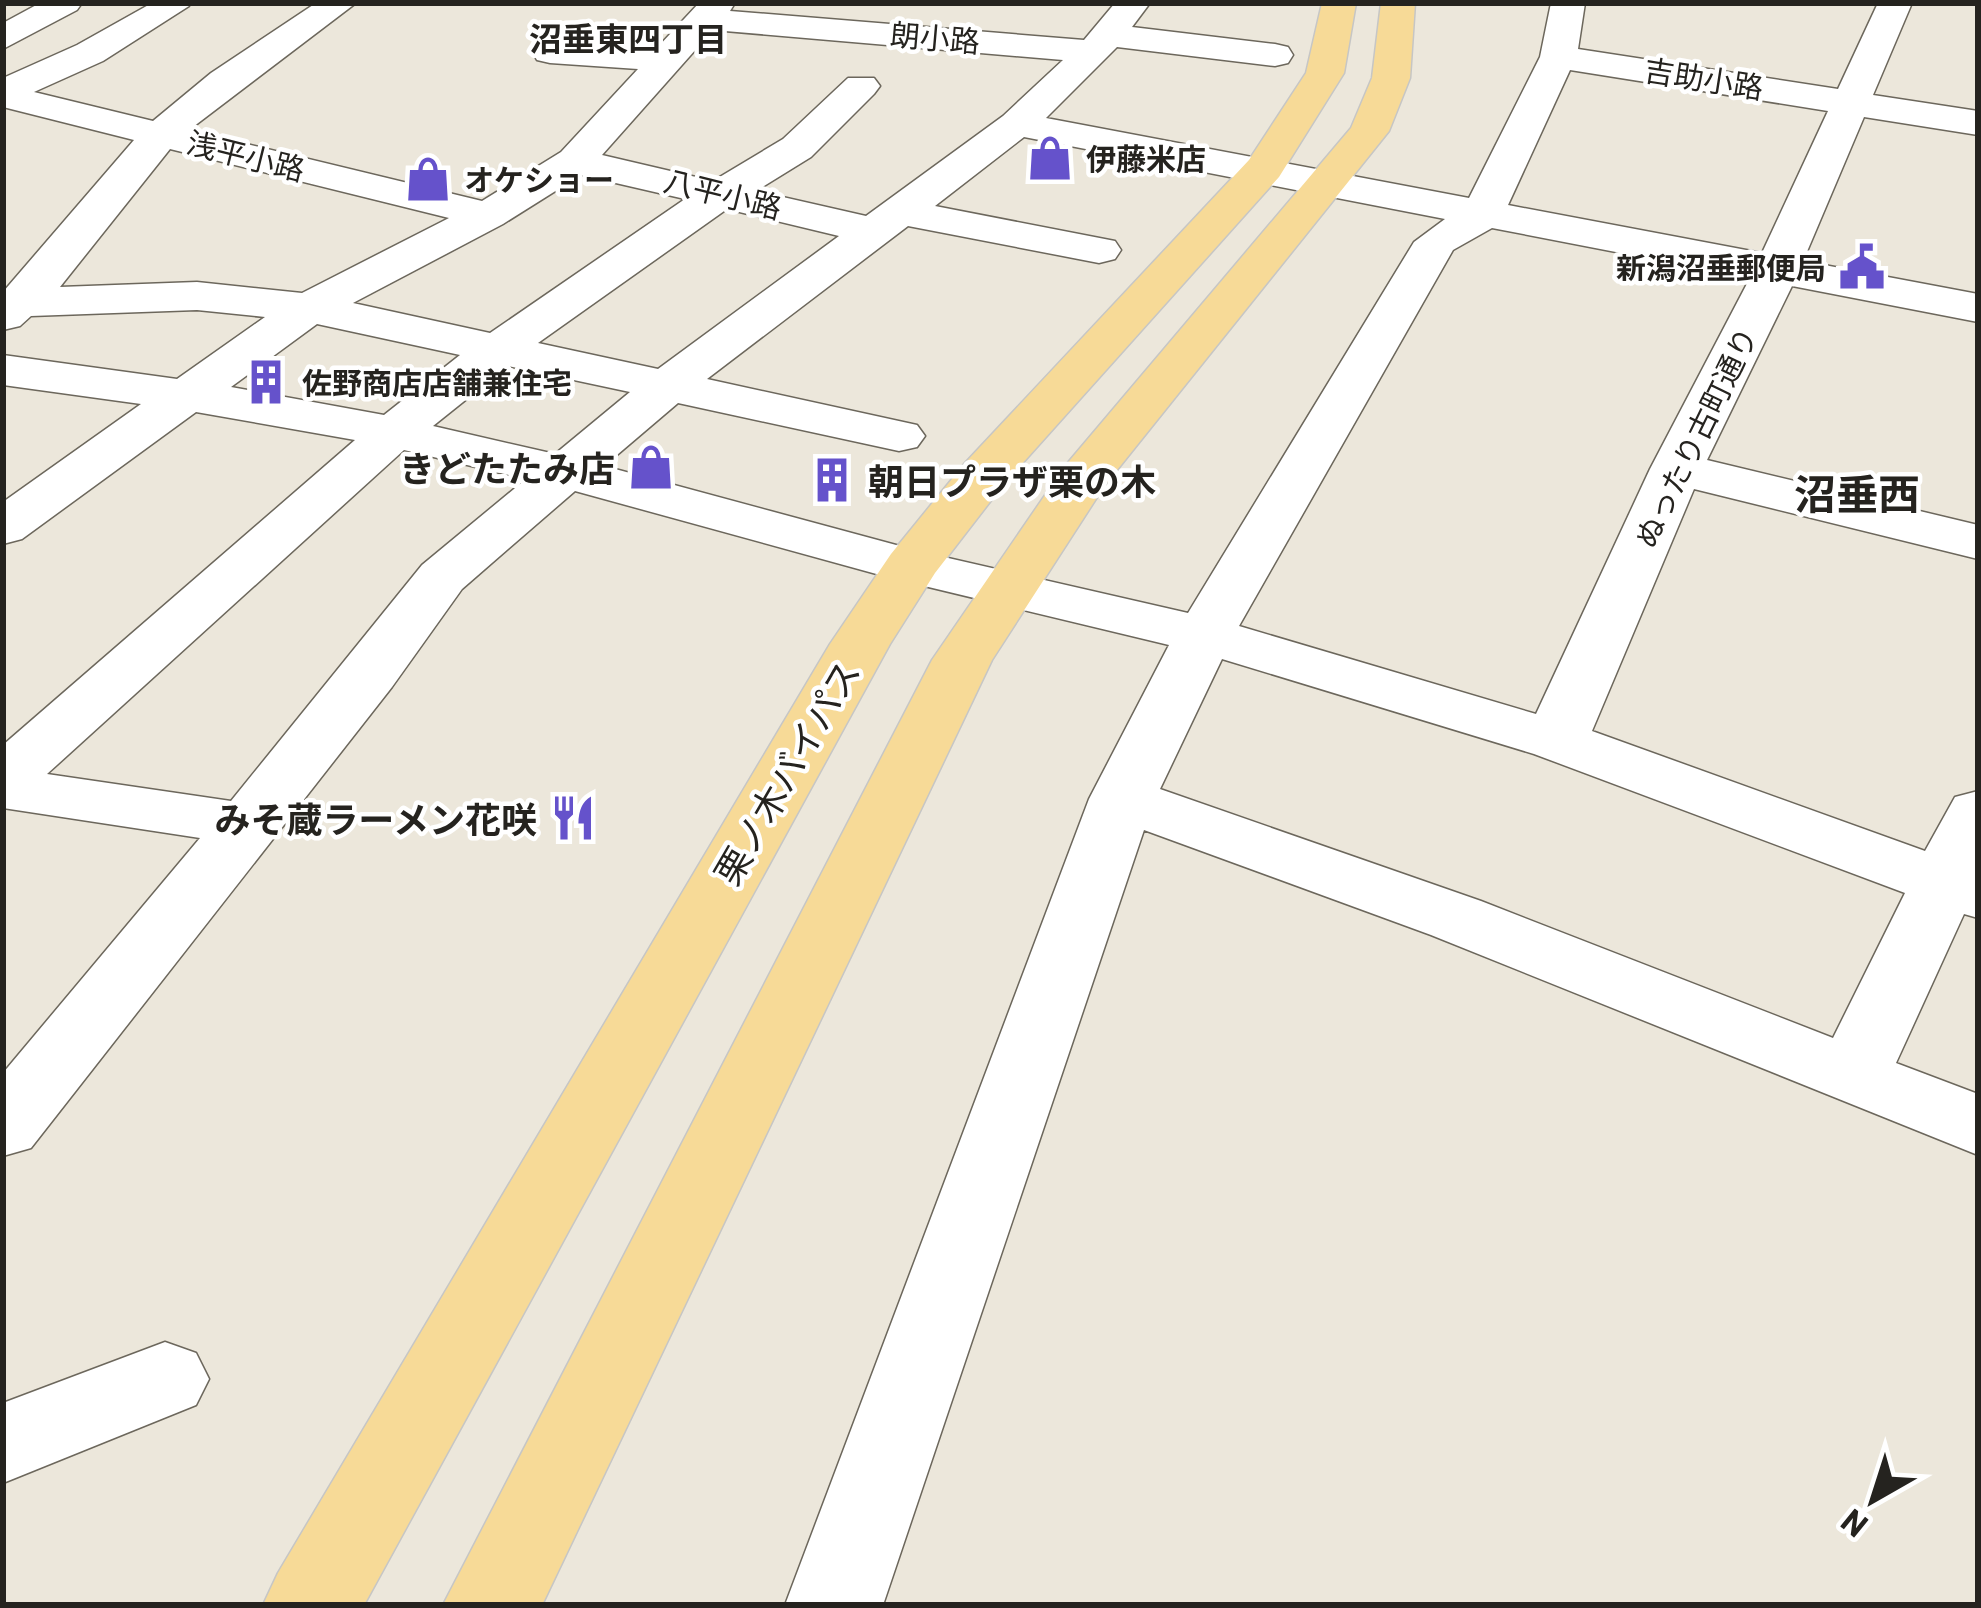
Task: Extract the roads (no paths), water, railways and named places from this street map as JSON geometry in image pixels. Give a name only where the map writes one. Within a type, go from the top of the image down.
[{"type":"main road","name":"栗ノ木バイパス","points":[[312,1605],[788,766],[910,566],[984,474],[1264,169],[1325,73],[1339,3]]},
{"type":"main road","points":[[492,1605],[846,884],[962,660],[1005,589],[1084,477],[1369,131],[1391,77],[1398,3]]},
{"type":"street","points":[[3,38],[65,3]]},
{"type":"street","points":[[18,291],[162,134],[244,67],[339,3]]},
{"type":"street","points":[[3,1127],[370,674],[442,578],[670,383],[1017,124],[1100,43],[1133,3]]},
{"type":"street","points":[[833,1605],[1122,799],[1204,635],[1436,242],[1481,216],[1558,57],[1568,3]]},
{"type":"street","name":"ぬったり古町通り","points":[[1556,740],[1676,469],[1777,270],[1895,3]]},
{"type":"street","points":[[3,94],[91,53],[172,6]]},
{"type":"street","points":[[3,527],[309,308],[488,215],[575,160],[711,11]]},
{"type":"street","name":"朗小路","points":[[711,11],[1276,56]]},
{"type":"street","points":[[550,52],[664,60]]},
{"type":"street","name":"吉助小路","points":[[1558,57],[1978,123]]},
{"type":"street","points":[[3,779],[394,432],[501,347],[722,193],[797,148],[861,86]]},
{"type":"street","name":"浅平小路","points":[[3,94],[488,215]]},
{"type":"street","points":[[1017,124],[1978,308]]},
{"type":"street","name":"八平小路","points":[[575,160],[722,193],[885,221],[1099,250]]},
{"type":"street","points":[[18,291],[197,296],[309,308],[899,436]]},
{"type":"street","points":[[3,370],[188,395],[394,432],[569,473],[910,566],[1204,635],[1556,740],[1962,889]]},
{"type":"street","points":[[1676,469],[1978,542]]},
{"type":"street","points":[[3,788],[245,824]]},
{"type":"street","points":[[1122,799],[1456,919],[1978,1126]]},
{"type":"street","points":[[1852,1076],[1962,889],[1978,812]]},
{"type":"street","points":[[3,1443],[165,1378]]},
{"type":"place","name":"伊藤米店","points":[[1050,158]]},
{"type":"place","name":"オケショー","points":[[428,179]]},
{"type":"place","name":"新潟沼垂郵便局","points":[[1862,267]]},
{"type":"place","name":"佐野商店店舗兼住宅","points":[[266,382]]},
{"type":"place","name":"きどたたみ店","points":[[651,467]]},
{"type":"place","name":"朝日プラザ栗の木","points":[[832,480]]},
{"type":"place","name":"みそ蔵ラーメン花咲","points":[[573,818]]},
{"type":"district","name":"沼垂東四丁目","points":[[628,38]]},
{"type":"district","name":"沼垂西","points":[[1857,493]]}]
